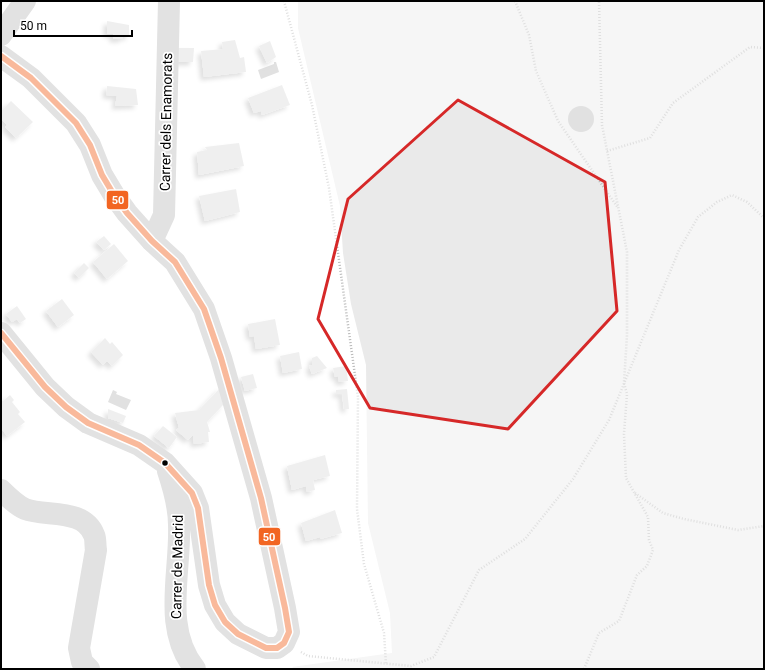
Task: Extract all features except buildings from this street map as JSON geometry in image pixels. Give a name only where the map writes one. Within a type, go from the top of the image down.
[{"type":"street","points":[[1,35],[25,1]]},
{"type":"street","name":"Carrer dels Enamorats","points":[[152,241],[164,215],[169,1]]},
{"type":"street","points":[[1,56],[31,78],[76,123],[90,145],[102,175],[114,195],[152,241],[175,262],[204,309],[218,351],[261,498],[289,632],[284,643],[277,648],[266,648],[238,634],[225,622],[216,605],[209,585],[198,508],[192,493],[165,463],[139,445],[88,423],[66,407],[45,387],[1,333]]},
{"type":"street","name":"Carrer de Madrid","points":[[165,463],[176,497],[180,524],[176,624],[183,650],[195,669]]},
{"type":"street","points":[[1,490],[9,498],[25,508],[41,513],[72,516],[85,523],[94,534],[96,550],[79,648],[82,662],[89,669]]},
{"type":"path","points":[[284,1],[312,105],[329,188],[358,397],[357,509],[364,564],[384,633],[386,664]]},
{"type":"path","points":[[515,1],[529,35],[536,71],[558,122],[619,210]]},
{"type":"path","points":[[584,669],[599,633],[619,621],[637,575],[647,566],[653,550],[649,540],[648,518],[626,478],[624,434],[627,394],[624,383],[627,335],[627,252],[602,125],[599,1]]},
{"type":"path","points":[[607,151],[650,138],[673,103],[750,47],[764,48]]},
{"type":"path","points":[[284,643],[308,656],[410,667],[434,657],[479,570],[525,539],[574,479],[609,420],[678,250],[698,217],[717,202],[732,195],[747,202],[764,218]]},
{"type":"path","points":[[634,493],[663,513],[677,517],[738,530],[764,526]]},
{"type":"highlighted area","points":[[458,100],[605,182],[617,311],[508,429],[370,408],[318,319],[348,199]]},
{"type":"shaded area","points":[[298,1],[764,1],[764,669],[295,669],[292,667],[392,653],[390,613],[368,523],[366,365],[351,304],[343,253],[340,206],[298,28]]},
{"type":"shaded area","points":[[274,62],[276,62],[279,72],[261,79],[258,70],[274,64]]},
{"type":"shaded area","points":[[581,106],[591,109],[594,119],[591,129],[581,132],[571,129],[568,119],[571,109]]},
{"type":"shaded area","points":[[113,390],[117,392],[116,394],[131,400],[126,410],[108,402]]},
{"type":"transit line","name":"50","points":[[1,56],[31,78],[76,123],[90,145],[102,175],[114,195],[127,213],[152,241],[175,262],[204,309],[221,358],[261,498],[289,632],[284,643],[277,648],[266,648],[238,634],[225,622],[215,605],[209,585],[198,508],[192,493],[165,463],[139,445],[88,423],[66,407],[45,387],[1,333]]}]
